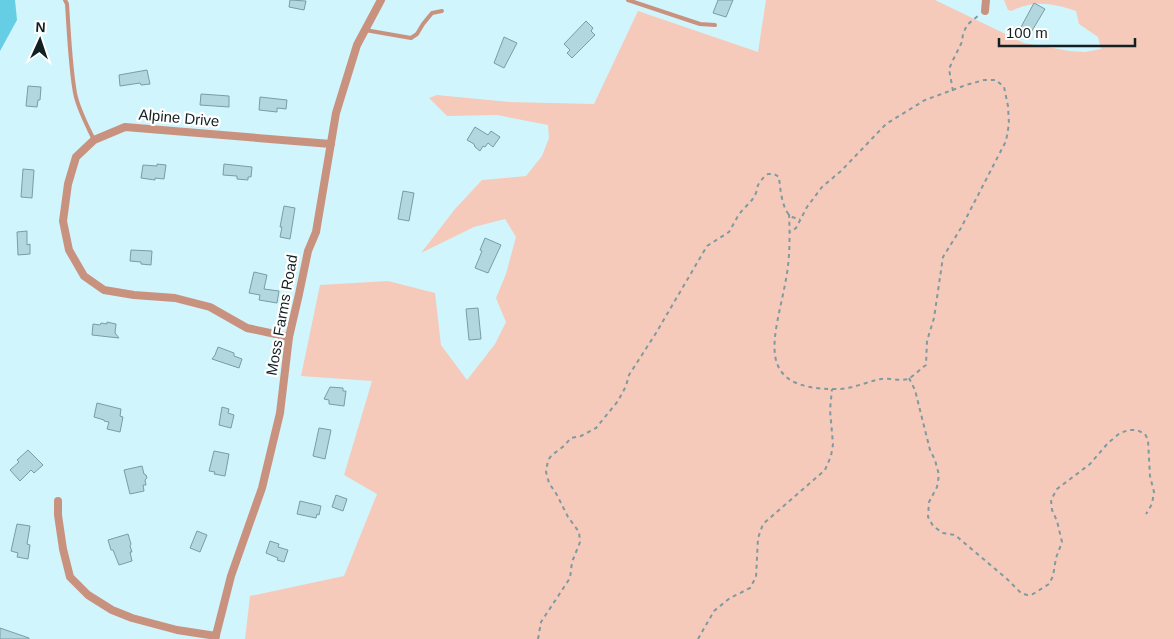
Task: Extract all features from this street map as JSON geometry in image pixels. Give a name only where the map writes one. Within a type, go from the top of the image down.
[{"type":"street","name":"Moss Farms Road","points":[[215,638],[231,576],[262,488],[280,413],[289,337],[308,251],[316,232],[336,113],[357,45],[382,0]]},
{"type":"street","points":[[984,11],[986,0]]},
{"type":"street","name":"Alpine Drive","points":[[289,337],[248,328],[210,307],[175,298],[134,295],[104,290],[84,276],[69,250],[62,221],[68,184],[76,157],[94,140],[125,127],[331,144]]},
{"type":"street","points":[[58,501],[63,550],[70,577],[88,595],[112,610],[132,618],[215,638]]},
{"type":"lane","points":[[65,0],[67,4],[75,94],[94,140]]},
{"type":"lane","points":[[628,0],[700,24],[715,25]]},
{"type":"lane","points":[[365,30],[411,38],[417,34],[432,14],[442,11]]},
{"type":"path","points":[[953,91],[949,69],[962,42],[967,25],[984,11]]},
{"type":"path","points":[[538,639],[541,622],[570,578],[572,562],[580,542],[578,532],[549,483],[546,472],[548,460],[571,438],[581,436],[596,428],[618,401],[626,386],[629,375],[707,246],[729,232],[739,214],[752,200],[763,178],[768,174],[774,174],[779,177],[780,190],[789,214],[790,232],[787,278],[774,346],[775,358],[780,371],[788,379],[798,384],[832,389],[844,389],[882,379],[903,380],[909,378],[926,365],[927,341],[934,318],[943,257],[961,228],[1006,141],[1009,124],[1004,87],[996,80],[984,80],[966,85],[925,100],[886,124],[842,171],[822,187],[807,207],[796,228],[790,232]]},
{"type":"path","points":[[789,214],[793,218],[801,219]]},
{"type":"path","points":[[909,378],[916,390],[930,450],[939,475],[937,487],[929,502],[928,516],[933,526],[943,533],[955,535],[1021,593],[1033,594],[1049,584],[1053,576],[1056,558],[1062,542],[1052,510],[1051,500],[1058,490],[1090,464],[1108,443],[1120,433],[1129,430],[1137,430],[1145,434],[1148,440],[1150,476],[1154,492],[1152,504],[1146,514]]},
{"type":"path","points":[[698,639],[714,611],[730,598],[750,588],[756,577],[758,538],[763,524],[825,470],[834,444],[830,410],[832,389]]},
{"type":"shaded area","points":[[766,0],[935,0],[1024,43],[1085,52],[1101,49],[1098,37],[1079,24],[1076,11],[1059,6],[1035,4],[1011,11],[1008,10],[1004,0],[1174,0],[1174,639],[245,639],[250,596],[344,576],[377,494],[344,475],[372,381],[301,376],[320,285],[388,281],[435,293],[441,345],[467,380],[495,344],[506,322],[496,298],[506,274],[516,237],[505,219],[474,227],[421,253],[455,209],[482,180],[526,176],[542,156],[549,138],[548,125],[497,115],[447,116],[429,98],[437,95],[509,102],[594,104],[638,11],[758,52]]},
{"type":"water","points":[[0,0],[15,0],[17,20],[0,51]]},
{"type":"building","points":[[290,0],[306,1],[304,10],[289,7]]},
{"type":"building","points":[[718,0],[733,0],[726,17],[713,13]]},
{"type":"building","points":[[1034,3],[1045,9],[1030,34],[1020,29]]},
{"type":"building","points":[[586,21],[593,28],[591,31],[595,35],[572,58],[567,53],[570,50],[564,44]]},
{"type":"building","points":[[504,37],[517,43],[504,68],[494,63]]},
{"type":"building","points":[[147,70],[150,84],[141,85],[140,83],[120,86],[119,75]]},
{"type":"building","points":[[28,86],[41,87],[40,100],[38,100],[37,107],[26,106]]},
{"type":"building","points":[[201,94],[229,96],[229,107],[200,105]]},
{"type":"building","points":[[260,97],[287,100],[286,109],[277,108],[277,112],[259,110]]},
{"type":"building","points":[[475,127],[488,135],[491,131],[500,137],[493,147],[488,143],[480,151],[467,140]]},
{"type":"building","points":[[157,164],[166,165],[164,179],[141,178],[143,165],[157,166]]},
{"type":"building","points":[[224,164],[252,167],[251,177],[248,177],[248,180],[237,179],[237,176],[223,175]]},
{"type":"building","points":[[23,169],[34,170],[32,198],[21,197]]},
{"type":"building","points":[[403,191],[414,193],[409,221],[398,219]]},
{"type":"building","points":[[284,206],[295,208],[290,239],[280,237]]},
{"type":"building","points":[[27,231],[27,245],[30,244],[30,254],[18,255],[17,232]]},
{"type":"building","points":[[485,238],[501,245],[488,273],[475,268]]},
{"type":"building","points":[[131,250],[152,251],[151,265],[130,261]]},
{"type":"building","points":[[254,272],[267,275],[264,289],[279,291],[277,303],[259,300],[260,295],[249,293]]},
{"type":"building","points":[[478,308],[481,339],[469,340],[466,309]]},
{"type":"building","points":[[107,322],[116,324],[115,333],[119,338],[92,335],[93,324],[107,324]]},
{"type":"building","points":[[218,347],[234,353],[234,356],[242,359],[239,368],[212,359]]},
{"type":"building","points":[[330,387],[343,388],[343,391],[346,391],[344,406],[329,404],[329,400],[324,399]]},
{"type":"building","points":[[97,403],[121,409],[120,416],[123,417],[120,432],[107,429],[109,422],[94,417]]},
{"type":"building","points":[[222,407],[229,409],[228,413],[234,415],[231,428],[219,425]]},
{"type":"building","points":[[319,428],[331,430],[325,459],[313,456]]},
{"type":"building","points":[[28,450],[43,465],[34,473],[31,470],[20,481],[10,470]]},
{"type":"building","points":[[214,451],[229,454],[225,476],[209,471]]},
{"type":"building","points":[[142,466],[147,478],[145,480],[146,485],[143,485],[144,491],[130,494],[124,470]]},
{"type":"building","points":[[336,495],[347,499],[343,511],[332,507]]},
{"type":"building","points":[[300,501],[321,506],[319,515],[317,514],[316,518],[297,514]]},
{"type":"building","points":[[17,524],[30,526],[27,544],[30,545],[28,559],[17,557],[18,553],[11,551]]},
{"type":"building","points":[[197,531],[207,535],[200,552],[190,548]]},
{"type":"building","points":[[128,534],[131,544],[132,561],[119,565],[108,540]]},
{"type":"building","points":[[270,541],[279,544],[278,547],[288,550],[284,562],[266,553]]},
{"type":"building","points":[[0,628],[29,638],[29,639],[0,639]]}]
